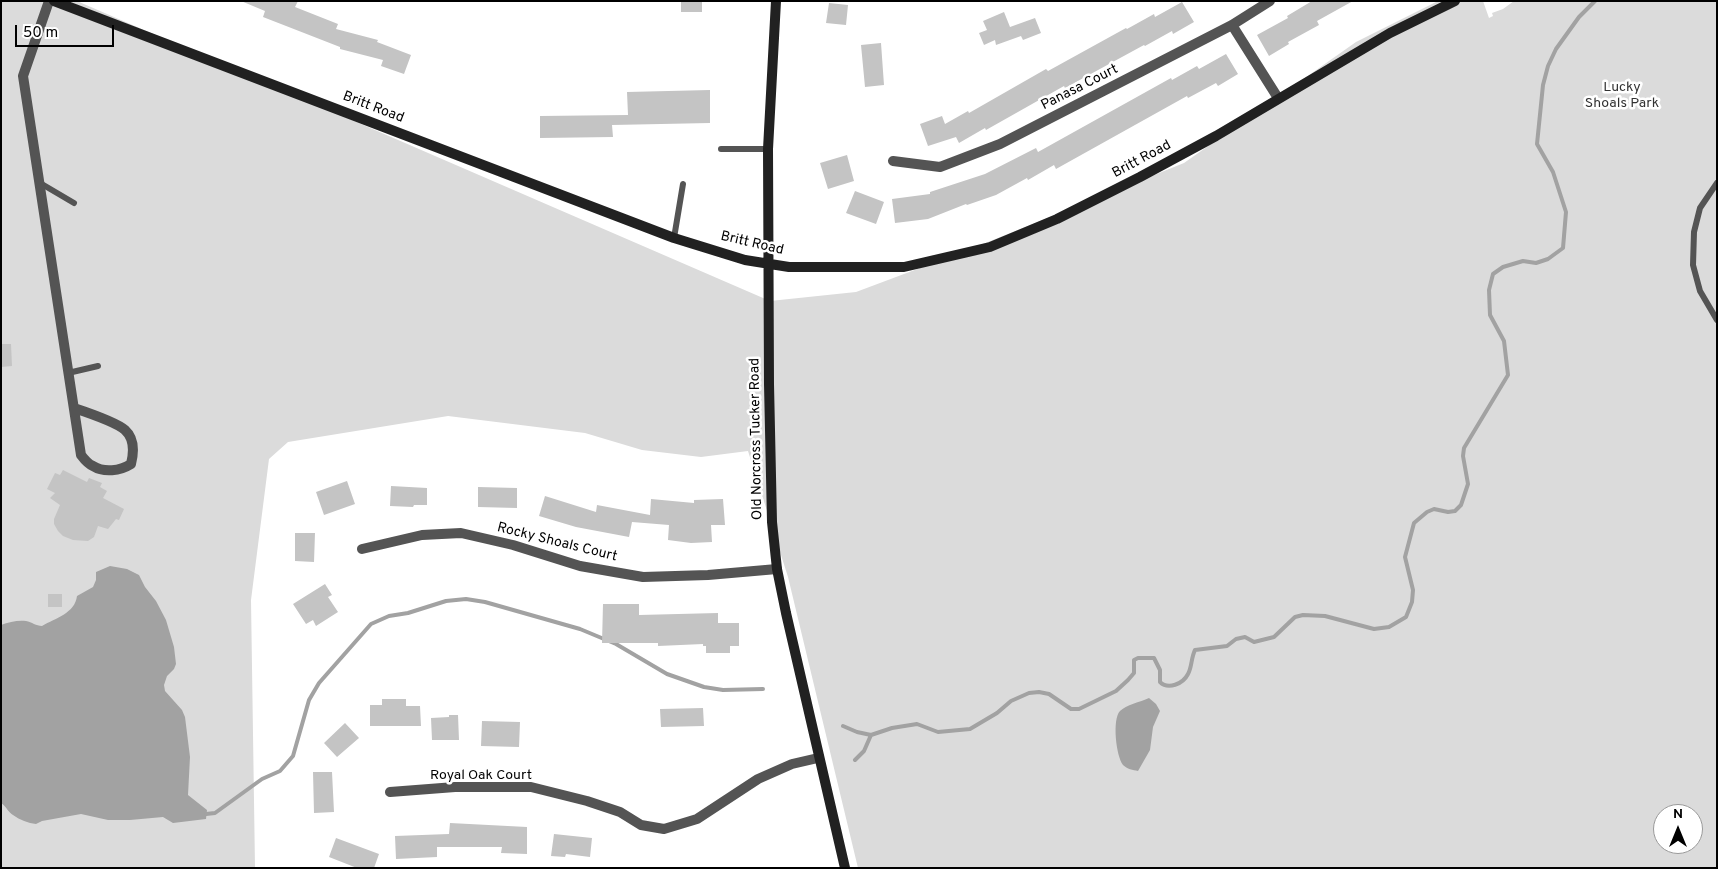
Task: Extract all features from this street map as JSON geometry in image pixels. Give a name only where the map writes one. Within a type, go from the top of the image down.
[{"type":"street","points":[[49,1],[23,76],[81,456],[93,467],[108,470],[122,469],[131,464],[134,454],[133,443],[125,430],[95,414],[74,408]]},
{"type":"street","name":"Britt Road","points":[[54,1],[674,238],[745,260],[789,267],[904,267],[990,247],[1057,219],[1140,177],[1216,136],[1390,33],[1455,1]]},
{"type":"street","name":"Old Norcross Tucker Road","points":[[776,1],[768,149],[768,265],[772,502],[777,569],[818,758],[845,868]]},
{"type":"street","name":"Panasa Court","points":[[893,161],[940,167],[1000,144],[1232,25],[1270,1]]},
{"type":"street","points":[[1232,25],[1278,98]]},
{"type":"street","name":"Rocky Shoals Court","points":[[362,549],[422,535],[461,533],[514,545],[580,566],[643,577],[708,575],[777,569]]},
{"type":"street","name":"Royal Oak Court","points":[[390,792],[455,787],[531,787],[587,801],[620,812],[641,825],[664,829],[697,819],[758,779],[792,764],[818,758]]},
{"type":"lane","points":[[721,149],[768,149]]},
{"type":"lane","points":[[40,183],[74,203]]},
{"type":"lane","points":[[1717,183],[1700,208],[1694,232],[1694,265],[1700,291],[1717,320]]},
{"type":"lane","points":[[674,238],[683,184]]},
{"type":"lane","points":[[68,373],[98,366]]},
{"type":"green space","name":"Lucky Shoals Park","points":[[1,1],[77,1],[770,301],[856,292],[968,250],[1184,163],[1356,42],[1438,1],[1483,1],[1489,18],[1493,16],[1492,13],[1503,9],[1514,1],[1717,1],[1717,868],[858,868],[788,577],[748,451],[701,457],[642,450],[585,433],[448,416],[288,442],[269,459],[251,600],[255,868],[1,868]]},
{"type":"shaded area","points":[[110,566],[127,569],[139,575],[166,620],[174,647],[176,664],[167,676],[164,685],[165,691],[182,710],[185,717],[190,757],[188,795],[207,810],[206,819],[173,823],[163,817],[108,820],[81,814],[42,821],[36,824],[24,821],[11,814],[1,803],[1,625],[23,621],[42,626],[59,617],[73,607],[77,596],[93,587],[96,580],[96,572]]},
{"type":"shaded area","points":[[1149,698],[1160,711],[1153,727],[1150,750],[1138,771],[1123,765],[1118,754],[1116,722],[1120,711],[1129,705]]},
{"type":"building","points":[[241,1],[298,1],[295,7],[338,24],[336,29],[378,40],[377,42],[411,55],[404,74],[381,66],[383,60],[340,49],[340,47],[263,17],[265,11]]},
{"type":"building","points":[[681,1],[702,1],[702,12],[681,12]]},
{"type":"building","points":[[1312,1],[1353,1],[1317,21],[1319,25],[1288,42],[1289,44],[1269,56],[1257,35],[1288,18],[1287,16]]},
{"type":"building","points":[[1182,2],[1194,22],[1173,34],[1172,31],[1144,45],[959,143],[956,137],[928,146],[920,124],[942,116],[945,124],[968,111],[969,113],[1046,69],[1048,71],[1126,28],[1154,14],[1155,17]]},
{"type":"building","points":[[829,3],[848,5],[846,25],[826,23]]},
{"type":"building","points":[[1004,12],[1010,27],[1035,18],[1041,33],[1023,40],[1021,36],[996,45],[995,40],[984,45],[979,33],[987,30],[983,21]]},
{"type":"building","points":[[881,43],[884,85],[865,87],[861,45]]},
{"type":"building","points":[[1226,54],[1238,74],[1218,86],[1216,83],[1188,98],[1187,96],[1056,169],[1054,165],[996,195],[928,219],[895,223],[892,199],[930,194],[930,192],[985,174],[1036,148],[1038,152],[1171,78],[1172,80],[1197,66],[1199,69]]},
{"type":"building","points":[[710,90],[710,123],[612,125],[613,137],[540,138],[540,116],[628,115],[627,92]]},
{"type":"building","points":[[847,155],[854,181],[828,189],[820,163]]},
{"type":"building","points":[[855,191],[884,202],[876,224],[846,213]]},
{"type":"building","points":[[1,344],[11,344],[12,366],[1,367]]},
{"type":"building","points":[[63,470],[87,482],[89,478],[102,483],[100,487],[107,491],[103,498],[124,509],[119,520],[116,519],[108,529],[98,526],[94,537],[88,541],[73,540],[63,536],[54,524],[54,519],[60,505],[50,498],[55,493],[47,489],[55,473],[60,475]]},
{"type":"building","points":[[347,481],[355,504],[324,515],[316,492]]},
{"type":"building","points":[[391,486],[427,488],[427,505],[414,505],[413,507],[390,506]]},
{"type":"building","points":[[478,487],[517,488],[517,508],[478,507]]},
{"type":"building","points":[[545,496],[596,512],[597,505],[650,515],[651,499],[694,503],[694,500],[723,499],[725,525],[711,525],[712,542],[691,543],[668,540],[669,525],[632,522],[629,537],[576,527],[539,516]]},
{"type":"building","points":[[295,533],[315,533],[314,562],[295,561]]},
{"type":"building","points":[[325,584],[332,595],[328,597],[338,612],[316,626],[313,620],[306,624],[293,604]]},
{"type":"building","points":[[48,594],[62,594],[62,607],[48,607]]},
{"type":"building","points":[[603,604],[639,604],[639,615],[718,613],[718,623],[739,623],[739,646],[730,646],[730,653],[706,653],[706,646],[703,646],[703,644],[658,646],[658,643],[602,643]]},
{"type":"building","points":[[382,699],[406,699],[406,706],[420,706],[421,726],[370,726],[370,705],[382,705]]},
{"type":"building","points":[[703,708],[704,726],[661,727],[660,709]]},
{"type":"building","points":[[449,715],[458,715],[459,740],[432,740],[431,718],[449,717]]},
{"type":"building","points":[[482,721],[520,722],[519,747],[481,746]]},
{"type":"building","points":[[345,723],[359,738],[337,757],[324,743]]},
{"type":"building","points":[[313,772],[332,772],[334,812],[314,813]]},
{"type":"building","points":[[450,823],[527,827],[527,854],[501,853],[502,847],[437,847],[437,857],[396,859],[395,836],[449,834]]},
{"type":"building","points":[[554,834],[592,838],[590,857],[566,854],[565,857],[551,856]]},
{"type":"building","points":[[336,838],[379,854],[374,868],[357,868],[329,857]]},
{"type":"waterway","points":[[843,726],[871,735],[892,728],[917,724],[938,732],[970,729],[997,713],[1011,701],[1029,693],[1039,692],[1049,694],[1071,709],[1079,709],[1116,691],[1134,673],[1134,660],[1138,658],[1154,658],[1160,670],[1160,682],[1171,686],[1186,678],[1195,650],[1227,646],[1236,639],[1245,637],[1254,642],[1274,637],[1295,617],[1303,615],[1325,616],[1374,629],[1389,627],[1406,617],[1412,602],[1413,590],[1405,557],[1414,523],[1427,512],[1434,509],[1448,512],[1455,511],[1461,505],[1468,484],[1463,456],[1464,448],[1508,375],[1504,341],[1490,315],[1489,290],[1493,274],[1503,267],[1523,261],[1536,263],[1548,259],[1563,248],[1566,212],[1553,172],[1537,144],[1543,85],[1548,66],[1556,49],[1579,17],[1595,1]]},
{"type":"waterway","points":[[206,814],[215,813],[262,779],[280,771],[293,756],[309,700],[319,683],[371,624],[389,616],[408,613],[446,601],[466,599],[485,602],[580,629],[616,644],[667,674],[704,687],[723,690],[763,689]]},
{"type":"waterway","points":[[855,760],[864,751],[871,735]]}]
